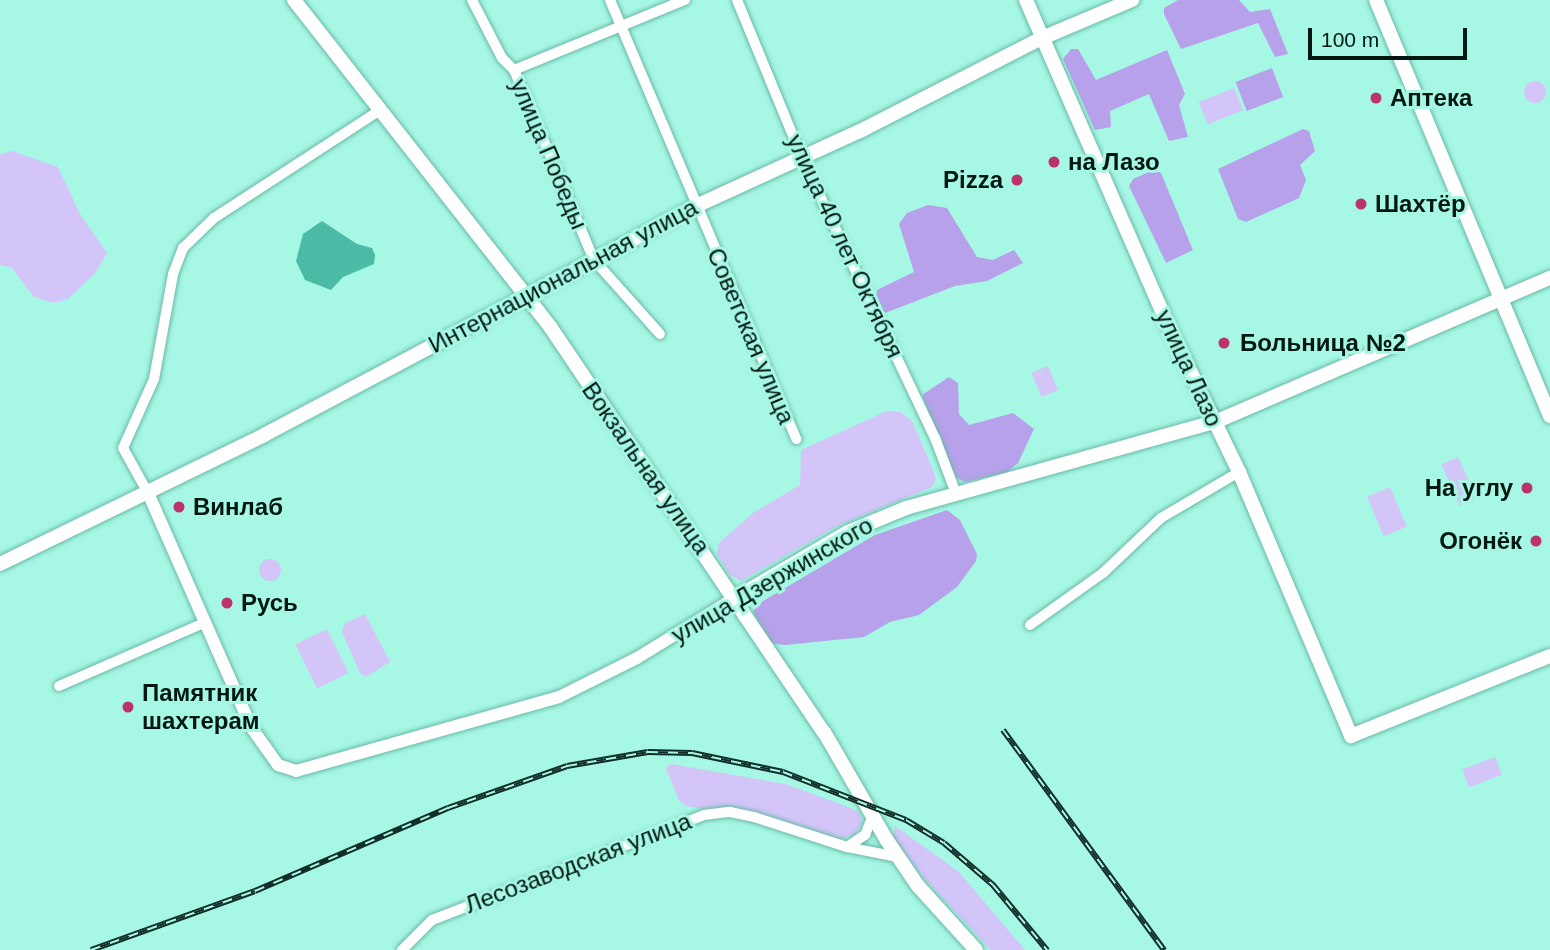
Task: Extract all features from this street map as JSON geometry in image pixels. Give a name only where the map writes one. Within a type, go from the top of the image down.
[{"type":"main road","name":"Вокзальная улица","points":[[294,0],[526,294],[735,598],[898,857],[976,950]]},
{"type":"main road","name":"улица Лазо","points":[[1026,0],[1239,472],[1351,736],[1550,656]]},
{"type":"main road","name":"Интернациональная улица","points":[[0,564],[148,493],[696,206],[802,158],[1042,38],[1132,0]]},
{"type":"main road","points":[[1376,0],[1550,416]]},
{"type":"main road","name":"улица Дзержинского","points":[[735,598],[848,532],[955,491],[1215,422],[1550,278]]},
{"type":"street","name":"улица Победы","points":[[472,0],[502,58],[514,70],[594,260],[660,334]]},
{"type":"street","name":"Советская улица","points":[[610,0],[796,439]]},
{"type":"street","points":[[514,70],[685,0]]},
{"type":"street","name":"улица 40 лет Октября","points":[[737,0],[802,158],[929,426],[955,491]]},
{"type":"street","points":[[148,493],[123,448],[154,379],[173,274],[183,248],[214,218],[380,110]]},
{"type":"street","points":[[1030,625],[1103,573],[1161,518],[1239,472]]},
{"type":"street","name":"улица Дзержинского","points":[[148,493],[204,623],[265,752],[278,765],[296,771],[559,696],[637,658],[735,598]]},
{"type":"street","points":[[59,686],[204,623]]},
{"type":"street","name":"Лесозаводская улица","points":[[401,950],[432,920],[704,814],[730,812],[754,817],[847,846],[898,857]]},
{"type":"street","points":[[847,846],[865,835],[873,814]]},
{"type":"shaded area","points":[[1178,0],[1239,0],[1250,12],[1270,9],[1288,54],[1275,57],[1258,23],[1181,49],[1164,14],[1164,8]]},
{"type":"shaded area","points":[[1071,49],[1078,49],[1096,80],[1167,50],[1185,94],[1179,105],[1188,137],[1169,141],[1149,94],[1110,111],[1111,127],[1095,130],[1063,59]]},
{"type":"shaded area","points":[[1272,68],[1283,97],[1247,111],[1236,82]]},
{"type":"shaded area","points":[[1535,81],[1545,88],[1546,92],[1539,102],[1535,103],[1525,96],[1524,92],[1531,82]]},
{"type":"shaded area","points":[[1234,88],[1243,110],[1208,124],[1199,102]]},
{"type":"shaded area","points":[[1303,129],[1309,131],[1315,151],[1300,165],[1306,180],[1299,198],[1246,222],[1238,219],[1218,169]]},
{"type":"shaded area","points":[[12,151],[58,167],[80,214],[107,253],[96,272],[68,299],[53,303],[34,297],[12,268],[0,265],[0,154]]},
{"type":"shaded area","points":[[1153,170],[1161,173],[1193,250],[1166,263],[1129,186],[1133,179]]},
{"type":"shaded area","points":[[928,205],[947,208],[977,257],[993,260],[1014,250],[1023,263],[987,281],[955,286],[885,313],[876,300],[877,290],[914,272],[899,224],[907,213]]},
{"type":"shaded area","points":[[322,221],[357,244],[372,248],[375,255],[374,264],[343,277],[331,290],[305,280],[296,261],[303,234]]},
{"type":"shaded area","points":[[1048,366],[1058,390],[1042,397],[1031,373]]},
{"type":"shaded area","points":[[949,377],[958,383],[959,414],[969,425],[1013,413],[1034,429],[1018,463],[1007,472],[965,482],[955,477],[922,395]]},
{"type":"shaded area","points":[[887,411],[900,412],[912,421],[936,480],[932,487],[837,526],[741,581],[729,574],[717,554],[719,543],[753,513],[800,485],[801,450]]},
{"type":"shaded area","points":[[1458,457],[1476,498],[1460,505],[1442,464]]},
{"type":"shaded area","points":[[1390,487],[1407,527],[1384,536],[1367,497]]},
{"type":"shaded area","points":[[947,510],[960,520],[977,554],[976,561],[957,587],[919,615],[890,622],[864,637],[785,645],[774,644],[766,637],[753,611],[763,601],[875,535]]},
{"type":"shaded area","points":[[270,559],[278,562],[281,570],[278,578],[270,581],[262,578],[259,570],[262,562]]},
{"type":"shaded area","points":[[365,614],[390,662],[366,677],[360,673],[342,632],[344,624]]},
{"type":"shaded area","points":[[327,629],[348,673],[317,688],[296,644]]},
{"type":"shaded area","points":[[1495,757],[1502,775],[1469,787],[1462,770]]},
{"type":"shaded area","points":[[671,764],[785,784],[851,808],[860,813],[862,824],[855,834],[834,841],[756,818],[686,806],[679,801],[666,768]]},
{"type":"shaded area","points":[[895,826],[959,872],[1025,950],[991,950],[922,876],[893,837]]},
{"type":"railway","points":[[1003,730],[1164,950]]},
{"type":"railway","points":[[91,950],[255,891],[448,808],[567,766],[648,752],[692,753],[783,772],[906,820],[944,843],[993,885],[1047,950]]},
{"type":"place","name":"Аптека","points":[[1376,98]]},
{"type":"place","name":"на Лазо","points":[[1054,162]]},
{"type":"place","name":"Pizza","points":[[1017,180]]},
{"type":"place","name":"Шахтёр","points":[[1361,204]]},
{"type":"place","name":"Больница №2","points":[[1224,343]]},
{"type":"place","name":"На углу","points":[[1527,488]]},
{"type":"place","name":"Винлаб","points":[[179,507]]},
{"type":"place","name":"Огонёк","points":[[1536,541]]},
{"type":"place","name":"Русь","points":[[227,603]]},
{"type":"place","name":"Памятник шахтерам","points":[[128,707]]}]
